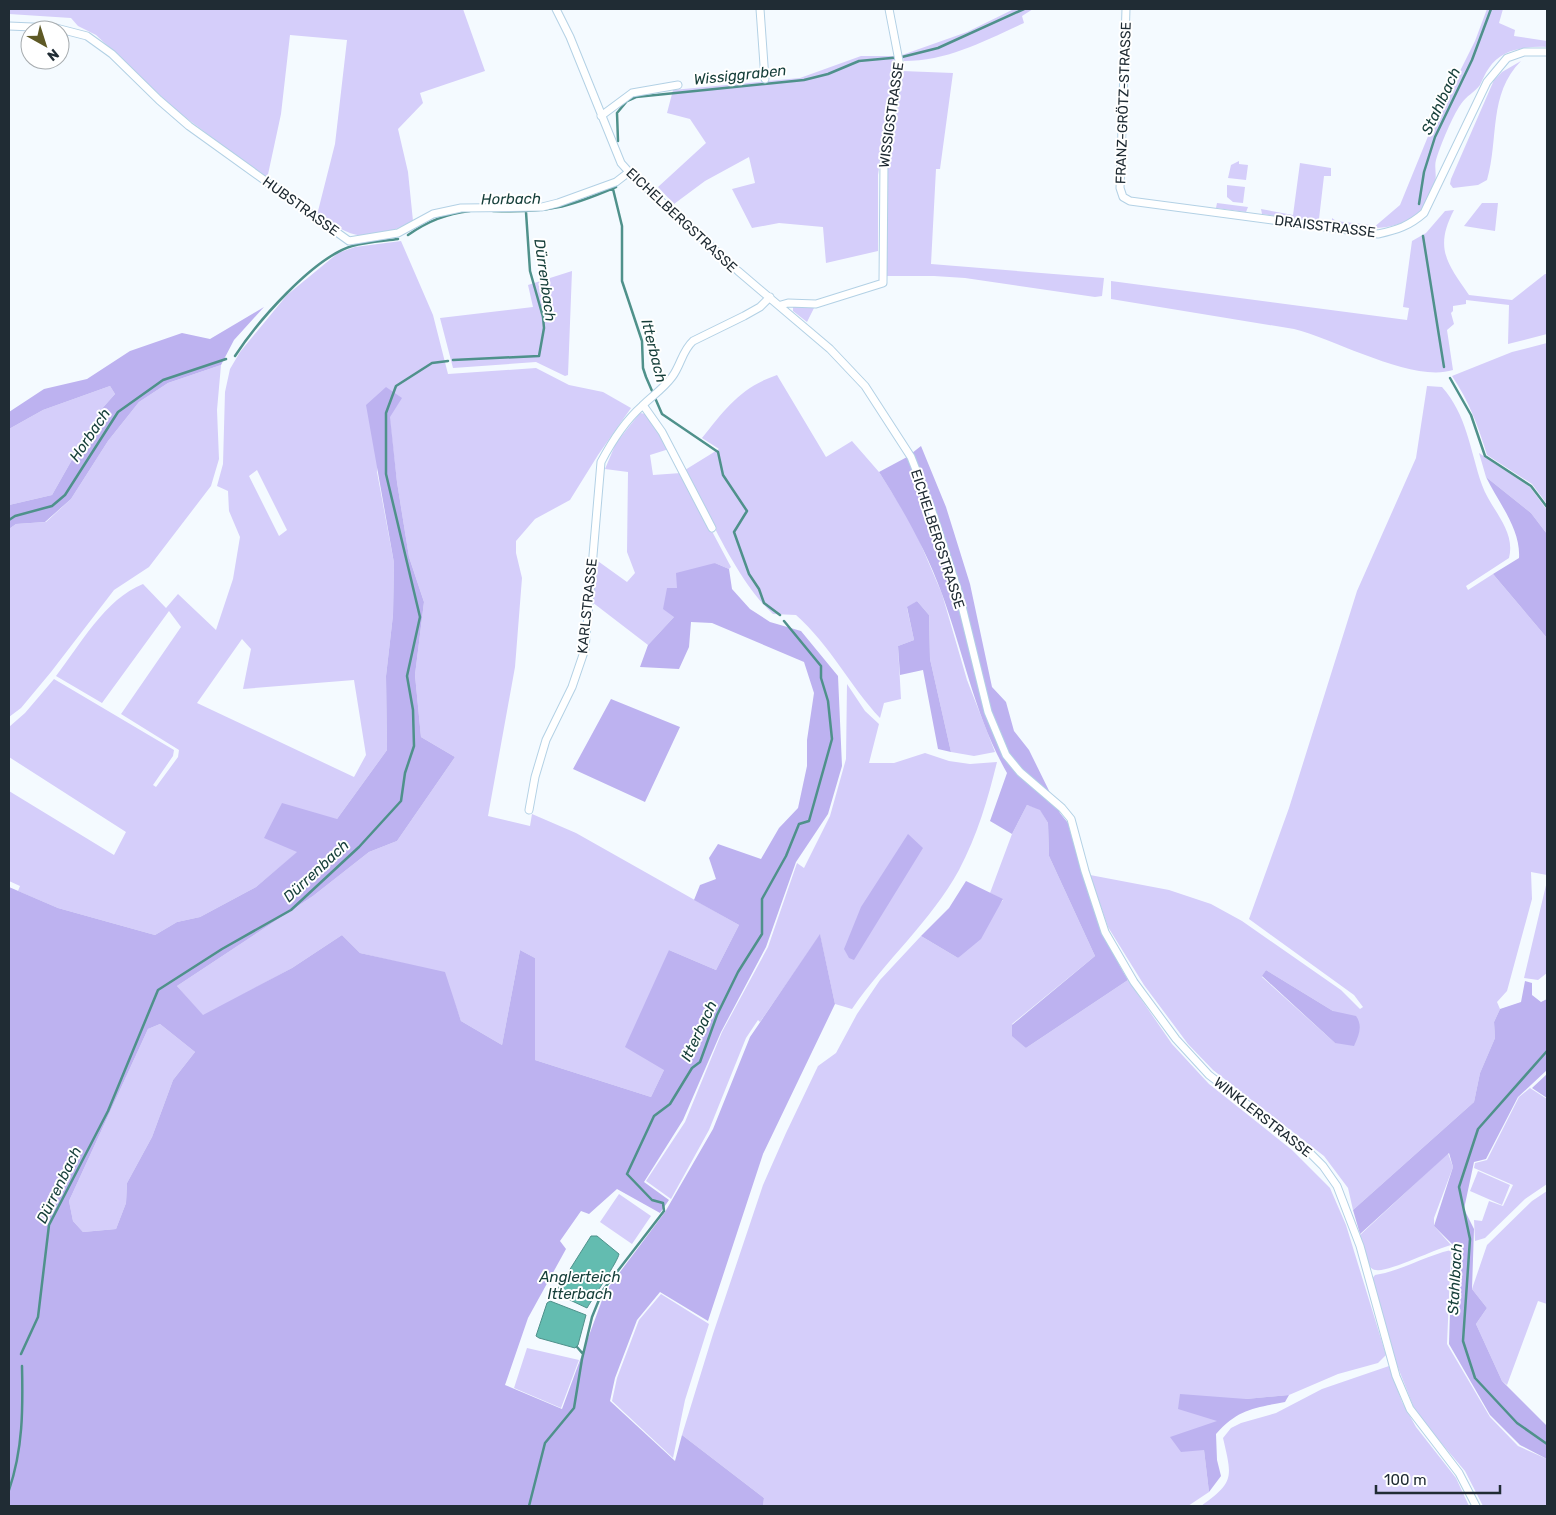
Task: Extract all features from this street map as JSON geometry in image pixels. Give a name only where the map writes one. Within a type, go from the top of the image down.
[{"type":"street","name":"EICHELBERGSTRASSE","points":[[556,9],[577,52],[621,163],[738,271],[781,305],[830,349],[865,386],[911,457],[931,508],[959,594],[988,712],[1006,756]]},
{"type":"street","points":[[760,9],[765,78]]},
{"type":"street","name":"WISSIGSTRASSE","points":[[781,305],[788,302],[816,304],[883,283],[884,163],[900,66],[889,9]]},
{"type":"street","name":"FRANZ-GRÖTZ-STRASSE","points":[[1123,197],[1120,188],[1126,9]]},
{"type":"street","name":"HUBSTRASSE","points":[[9,26],[56,28],[87,36],[112,54],[189,126],[349,241],[398,233],[433,214],[461,208],[536,207],[558,204],[616,182],[629,172]]},
{"type":"street","name":"DRAISSTRASSE","points":[[1123,197],[1130,201],[1378,234],[1399,230],[1413,222],[1424,212],[1487,82],[1506,58],[1524,52],[1547,52]]},
{"type":"street","points":[[601,116],[632,93],[678,85]]},
{"type":"street","name":"KARLSTRASSE","points":[[528,810],[546,740],[572,687],[585,649],[601,462],[609,448],[642,405],[657,394],[673,376],[685,349],[693,341],[760,307],[770,296]]},
{"type":"street","points":[[642,405],[662,432],[712,528]]},
{"type":"street","name":"WINKLERSTRASSE","points":[[1006,756],[1020,772],[1062,808],[1071,819],[1085,871],[1105,932],[1134,982],[1176,1039],[1209,1075],[1308,1151],[1323,1166],[1337,1186],[1360,1246],[1396,1376],[1410,1409],[1459,1473],[1476,1506]]},
{"type":"shaded area","points":[[9,9],[463,9],[485,71],[420,93],[423,103],[398,129],[408,172],[413,221],[385,233],[364,236],[343,230],[317,215],[335,144],[347,40],[290,35],[281,114],[267,179],[177,111],[96,35],[78,26],[71,18],[9,14]]},
{"type":"shaded area","points":[[1014,9],[1033,9],[1022,16],[1024,23],[966,49],[936,58],[904,61],[902,55],[967,32]]},
{"type":"shaded area","points":[[1487,9],[1503,9],[1499,23],[1515,30],[1514,36],[1547,41],[1547,47],[1515,50],[1494,62],[1486,72],[1480,85],[1463,101],[1454,116],[1436,160],[1435,182],[1428,199],[1420,211],[1409,220],[1396,225],[1373,228],[1400,205],[1431,129],[1475,41]]},
{"type":"shaded area","points":[[861,56],[896,56],[878,175],[878,251],[826,263],[823,227],[779,223],[752,228],[732,189],[755,183],[749,157],[705,181],[674,204],[658,187],[706,143],[690,119],[667,113],[673,90],[800,78]]},
{"type":"shaded area","points":[[1521,61],[1503,88],[1499,102],[1491,164],[1487,180],[1478,185],[1453,188],[1450,184],[1451,179],[1494,80],[1502,72]]},
{"type":"shaded area","points":[[902,71],[953,73],[940,169],[936,169],[931,264],[1104,278],[1102,296],[1095,297],[965,278],[886,276],[886,165]]},
{"type":"shaded area","points":[[1239,161],[1239,164],[1248,165],[1246,180],[1228,178],[1231,165]]},
{"type":"shaded area","points":[[1300,163],[1331,168],[1331,176],[1324,176],[1319,219],[1324,220],[1319,223],[1262,214],[1261,209],[1293,215]]},
{"type":"shaded area","points":[[1227,185],[1245,187],[1243,203],[1233,202],[1227,197]]},
{"type":"shaded area","points":[[1217,203],[1248,207],[1246,212],[1216,208]]},
{"type":"shaded area","points":[[1482,203],[1498,203],[1495,231],[1464,226]]},
{"type":"shaded area","points":[[1454,210],[1448,223],[1444,245],[1449,264],[1469,295],[1512,300],[1547,274],[1547,334],[1508,344],[1509,305],[1466,300],[1466,304],[1453,306],[1451,313],[1454,324],[1447,330],[1453,370],[1436,372],[1417,371],[1396,366],[1294,329],[1111,299],[1111,281],[1407,320],[1409,308],[1403,307],[1412,241],[1426,233],[1445,211]]},
{"type":"shaded area","points":[[1332,218],[1336,221],[1370,225],[1373,228],[1335,226],[1332,223]]},
{"type":"shaded area","points":[[401,241],[433,315],[448,374],[536,368],[569,385],[603,392],[631,408],[598,455],[570,500],[535,519],[516,541],[516,553],[522,578],[515,667],[488,816],[530,826],[532,814],[576,833],[739,925],[716,970],[669,950],[664,1070],[651,1097],[535,1060],[535,958],[520,950],[502,1045],[461,1021],[444,973],[360,953],[342,935],[292,968],[203,1016],[177,986],[313,896],[369,852],[397,841],[455,757],[421,737],[415,675],[424,602],[409,557],[397,482],[386,387],[377,472],[394,563],[393,615],[386,676],[387,750],[337,819],[256,887],[200,917],[177,922],[155,935],[58,908],[18,891],[20,886],[9,881],[9,791],[114,855],[126,832],[9,757],[9,727],[25,713],[54,679],[174,750],[173,756],[153,785],[156,787],[178,757],[179,750],[121,714],[181,627],[169,611],[102,703],[56,676],[105,612],[129,591],[143,584],[166,608],[178,594],[216,630],[233,579],[240,537],[229,511],[228,491],[217,486],[223,464],[225,392],[230,369],[240,352],[287,295],[338,253],[355,247]],"holes":[[[257,470],[287,530],[279,536],[249,476]],[[242,639],[251,649],[243,689],[354,680],[366,755],[354,777],[197,703]]]},
{"type":"shaded area","points":[[572,271],[568,375],[565,376],[536,362],[453,368],[440,318],[533,307],[528,285]]},
{"type":"shaded area","points":[[264,307],[234,340],[221,365],[168,383],[139,402],[108,441],[71,499],[45,522],[16,524],[9,529],[9,505],[52,495],[99,412],[115,394],[110,386],[43,410],[9,429],[9,412],[44,389],[87,379],[130,351],[182,333],[210,339]]},
{"type":"shaded area","points":[[793,307],[814,308],[807,322],[793,311]]},
{"type":"shaded area","points":[[1547,343],[1547,504],[1532,484],[1487,455],[1473,414],[1452,376],[1512,352]]},
{"type":"shaded area","points":[[221,365],[217,410],[219,459],[211,486],[149,567],[114,590],[51,672],[21,708],[9,717],[9,529],[16,524],[46,522],[71,499],[108,441],[139,402],[168,383]]},
{"type":"shaded area","points":[[777,375],[826,457],[852,441],[879,472],[913,526],[942,594],[967,680],[995,752],[974,756],[951,752],[930,659],[929,615],[917,601],[907,608],[914,640],[898,646],[901,699],[884,703],[880,718],[859,693],[830,652],[796,615],[773,614],[760,601],[724,546],[685,470],[719,449],[702,438],[726,408],[753,386]]},
{"type":"shaded area","points":[[110,386],[115,394],[99,412],[52,495],[9,505],[9,429],[43,410]]},
{"type":"shaded area","points":[[1427,386],[1442,387],[1457,409],[1467,433],[1482,485],[1502,520],[1509,538],[1509,558],[1466,586],[1468,590],[1493,574],[1547,638],[1547,875],[1531,872],[1532,899],[1507,991],[1497,1002],[1500,1009],[1494,1022],[1495,1038],[1480,1073],[1474,1102],[1353,1210],[1348,1188],[1324,1156],[1213,1070],[1188,1044],[1144,985],[1108,927],[1090,875],[1169,890],[1211,904],[1242,921],[1341,990],[1360,1009],[1363,1007],[1354,995],[1249,919],[1289,808],[1357,591],[1416,458]],"holes":[[[1266,970],[1333,1011],[1335,1043],[1262,977]]]},
{"type":"shaded area","points":[[386,387],[402,398],[390,417],[397,482],[409,557],[424,602],[415,675],[421,737],[455,757],[397,841],[369,852],[313,896],[177,986],[203,1015],[292,968],[342,935],[360,953],[445,972],[461,1021],[502,1045],[520,950],[535,958],[535,1060],[651,1097],[664,1070],[625,1047],[669,950],[716,970],[739,925],[694,900],[700,885],[716,879],[709,858],[718,844],[761,859],[779,828],[798,808],[807,766],[807,740],[814,693],[804,662],[712,623],[691,622],[689,647],[679,669],[640,667],[648,645],[674,617],[663,609],[667,588],[677,588],[676,573],[715,563],[729,569],[732,589],[750,609],[770,622],[801,631],[838,676],[842,766],[828,814],[796,862],[766,947],[721,1032],[683,1120],[644,1182],[669,1200],[660,1213],[617,1189],[589,1214],[581,1211],[560,1241],[566,1249],[528,1318],[505,1385],[562,1409],[605,1292],[665,1212],[713,1129],[750,1037],[820,934],[835,1004],[763,1154],[708,1321],[660,1292],[637,1320],[615,1378],[610,1401],[675,1461],[682,1435],[764,1498],[763,1506],[9,1506],[9,887],[58,908],[155,935],[177,922],[200,917],[256,887],[297,852],[264,838],[282,803],[337,819],[387,750],[386,676],[393,615],[394,563],[366,405]],"holes":[[[160,1024],[195,1052],[173,1080],[152,1137],[127,1183],[126,1203],[116,1229],[83,1232],[73,1221],[69,1201],[148,1029]]]},
{"type":"shaded area","points":[[640,413],[646,414],[669,449],[650,455],[653,475],[681,473],[731,567],[729,569],[715,563],[677,588],[674,617],[648,645],[592,602],[595,559],[627,582],[635,573],[627,552],[628,472],[605,469],[616,443]]},
{"type":"shaded area","points":[[921,446],[946,507],[970,584],[992,687],[1006,702],[1014,731],[1029,750],[1060,813],[1068,823],[1092,904],[1117,961],[1128,980],[1026,1048],[1012,1036],[1012,1025],[1095,956],[1049,856],[1048,823],[1040,810],[1027,805],[1012,834],[990,821],[1007,773],[986,730],[936,578],[914,531],[879,472],[907,457]]},
{"type":"shaded area","points":[[1479,453],[1530,487],[1547,510],[1547,534],[1531,513],[1486,477]]},
{"type":"shaded area","points":[[1486,477],[1531,513],[1547,534],[1547,638],[1493,574],[1519,558],[1519,547],[1513,526]]},
{"type":"shaded area","points":[[917,601],[929,615],[930,659],[951,752],[938,749],[923,670],[900,675],[898,646],[914,640],[907,607]]},
{"type":"shaded area","points":[[847,684],[865,711],[879,724],[869,763],[894,763],[925,753],[949,761],[970,764],[997,762],[981,817],[971,844],[948,889],[922,924],[852,1009],[835,1004],[820,935],[760,1022],[758,1020],[746,1038],[709,1130],[671,1199],[646,1181],[685,1122],[722,1032],[768,947],[797,863],[804,868],[830,816],[846,759]]},
{"type":"shaded area","points":[[611,699],[680,727],[645,802],[573,769]]},
{"type":"shaded area","points":[[1027,805],[1040,809],[1048,823],[1049,856],[1095,956],[1012,1024],[1026,1048],[1128,980],[1172,1044],[1209,1084],[1292,1150],[1330,1188],[1346,1225],[1386,1355],[1378,1363],[1338,1374],[1289,1395],[1246,1399],[1218,1421],[1204,1450],[1209,1492],[1188,1506],[763,1506],[764,1498],[682,1435],[713,1334],[763,1185],[818,1066],[836,1053],[857,1014],[880,980],[921,936],[958,958],[1003,900],[990,893],[1012,834]]},
{"type":"shaded area","points":[[908,834],[923,848],[854,960],[849,958],[844,949],[861,907]]},
{"type":"shaded area","points":[[966,881],[1003,899],[981,939],[958,958],[921,936],[949,908]]},
{"type":"shaded area","points":[[1547,881],[1547,973],[1538,980],[1524,978]]},
{"type":"shaded area","points":[[1266,970],[1333,1011],[1356,1016],[1360,1027],[1354,1046],[1335,1043],[1262,976]]},
{"type":"shaded area","points":[[1525,981],[1532,983],[1532,995],[1541,1002],[1547,999],[1547,1070],[1518,1097],[1486,1159],[1474,1162],[1464,1209],[1474,1229],[1472,1289],[1487,1308],[1476,1324],[1502,1381],[1547,1426],[1547,1459],[1520,1445],[1490,1415],[1449,1344],[1452,1244],[1434,1226],[1453,1167],[1449,1153],[1360,1234],[1353,1210],[1474,1102],[1480,1073],[1495,1038],[1494,1022],[1500,1009],[1521,1002]]},
{"type":"shaded area","points":[[160,1024],[195,1052],[173,1080],[152,1137],[127,1183],[126,1203],[116,1229],[83,1232],[73,1221],[69,1201],[148,1029]]},
{"type":"shaded area","points":[[1547,1074],[1547,1098],[1532,1088]]},
{"type":"shaded area","points":[[1530,1088],[1547,1099],[1547,1184],[1525,1199],[1485,1238],[1475,1241],[1474,1220],[1482,1221],[1489,1201],[1503,1206],[1513,1185],[1474,1168],[1475,1163],[1487,1160],[1519,1097]]},
{"type":"shaded area","points":[[1448,1153],[1453,1167],[1434,1218],[1434,1226],[1451,1245],[1390,1268],[1382,1270],[1372,1269],[1369,1266],[1360,1235]]},
{"type":"shaded area","points":[[1478,1171],[1510,1185],[1502,1205],[1470,1191]]},
{"type":"shaded area","points":[[1547,1191],[1547,1304],[1538,1301],[1507,1385],[1502,1381],[1476,1324],[1487,1308],[1472,1289],[1487,1245],[1532,1201]]},
{"type":"shaded area","points":[[619,1194],[651,1216],[632,1244],[600,1222]]},
{"type":"shaded area","points":[[1451,1250],[1447,1344],[1490,1417],[1518,1446],[1547,1459],[1547,1506],[1483,1506],[1465,1471],[1414,1408],[1395,1360],[1372,1279],[1375,1275]]},
{"type":"shaded area","points":[[661,1294],[709,1324],[685,1400],[673,1458],[612,1401],[617,1378],[639,1320]]},
{"type":"shaded area","points":[[527,1348],[579,1360],[561,1408],[514,1388]]},
{"type":"shaded area","points":[[1389,1366],[1402,1402],[1416,1427],[1456,1478],[1469,1506],[1201,1506],[1220,1491],[1228,1478],[1228,1462],[1223,1438],[1231,1428],[1241,1423],[1276,1413],[1322,1389]]},
{"type":"shaded area","points":[[1180,1394],[1246,1399],[1289,1395],[1285,1402],[1255,1408],[1239,1414],[1216,1434],[1217,1460],[1221,1476],[1209,1492],[1204,1450],[1181,1452],[1170,1437],[1217,1421],[1178,1409]]},
{"type":"water","name":"Anglerteich Itterbach","points":[[591,1236],[597,1236],[619,1254],[587,1308],[555,1293]]},
{"type":"water","points":[[550,1301],[586,1315],[578,1345],[575,1348],[536,1336],[547,1303]]},
{"type":"waterway","name":"Wissiggraben","points":[[618,141],[617,113],[627,101],[636,97],[804,80],[828,74],[859,61],[902,57],[938,48],[1024,9]]},
{"type":"waterway","name":"Stahlbach","points":[[1419,204],[1424,172],[1435,137],[1472,60],[1491,9]]},
{"type":"waterway","name":"Horbach","points":[[493,211],[528,211],[556,208],[584,200],[616,187]]},
{"type":"waterway","name":"Itterbach","points":[[613,189],[622,226],[622,281],[642,341],[643,368],[646,377],[662,414],[718,452],[723,475],[747,511],[734,532],[749,574],[759,589],[764,603],[780,615]]},
{"type":"waterway","name":"Horbach","points":[[408,235],[438,219],[470,211]]},
{"type":"waterway","name":"Dürrenbach","points":[[453,360],[539,356],[544,328],[543,317],[530,271],[526,212]]},
{"type":"waterway","name":"Stahlbach","points":[[1423,236],[1444,367]]},
{"type":"waterway","name":"Horbach","points":[[235,356],[271,309],[320,263],[352,246],[398,239]]},
{"type":"waterway","name":"Horbach","points":[[9,520],[15,516],[52,506],[65,495],[118,412],[163,380],[226,359]]},
{"type":"waterway","name":"Dürrenbach","points":[[21,1354],[38,1317],[49,1225],[108,1111],[158,990],[222,949],[291,910],[359,847],[401,801],[405,773],[414,746],[413,710],[407,676],[420,617],[386,474],[386,413],[396,386],[432,363],[448,361]]},
{"type":"waterway","name":"Stahlbach","points":[[1450,378],[1471,415],[1485,456],[1531,486],[1547,507]]},
{"type":"waterway","name":"Itterbach","points":[[529,1506],[545,1443],[574,1408],[582,1359],[592,1317],[603,1290],[664,1211],[663,1203],[652,1200],[627,1174],[654,1116],[670,1104],[692,1068],[700,1062],[717,1015],[738,972],[762,934],[762,899],[786,856],[799,824],[809,821],[832,739],[828,701],[821,678],[821,666],[784,621]]},
{"type":"waterway","name":"Stahlbach","points":[[1547,1051],[1478,1129],[1459,1187],[1470,1239],[1463,1341],[1475,1378],[1517,1423],[1547,1444]]},
{"type":"waterway","name":"Itterbach","points":[[577,1347],[583,1354]]},
{"type":"waterway","name":"Dürrenbach","points":[[9,1490],[20,1444],[22,1366]]}]
